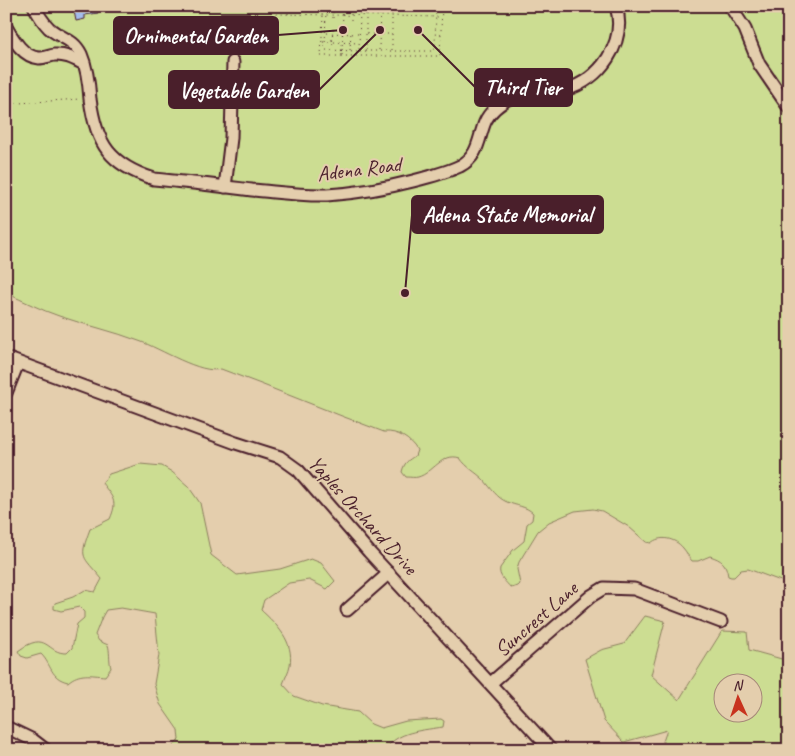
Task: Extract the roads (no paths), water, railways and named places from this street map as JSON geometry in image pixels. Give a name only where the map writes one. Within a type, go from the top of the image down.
[{"type":"street","name":"Adena Road","points":[[34,6],[49,28],[57,34],[68,38],[76,46],[87,73],[93,118],[98,134],[106,149],[120,163],[135,173],[154,179],[295,194],[328,195],[394,186],[440,174],[461,165],[477,149],[485,121],[500,104],[526,92],[563,91],[592,76],[604,66],[617,41],[619,19],[616,6]]},
{"type":"street","points":[[730,6],[744,29],[759,64],[789,108]]},
{"type":"street","points":[[6,27],[20,48],[29,55],[41,58],[60,55],[73,58],[84,64]]},
{"type":"street","points":[[47,56],[55,44],[57,34]]},
{"type":"street","points":[[225,187],[231,138],[233,62]]},
{"type":"street","name":"Yaples Orchard Drive","points":[[6,358],[236,443],[280,457],[298,470],[389,573],[551,750]]},
{"type":"street","points":[[6,393],[18,363]]},
{"type":"street","points":[[347,610],[389,573]]},
{"type":"street","name":"Suncrest Lane","points":[[491,683],[591,596],[604,588],[634,589],[721,622]]},
{"type":"street","points":[[6,727],[33,740],[46,750]]},
{"type":"place","name":"Ornimental Garden","points":[[343,30]]},
{"type":"place","name":"Vegetable Garden","points":[[380,30]]},
{"type":"place","name":"Third Tier","points":[[418,30]]},
{"type":"place","name":"Adena State Memorial","points":[[405,293]]}]
